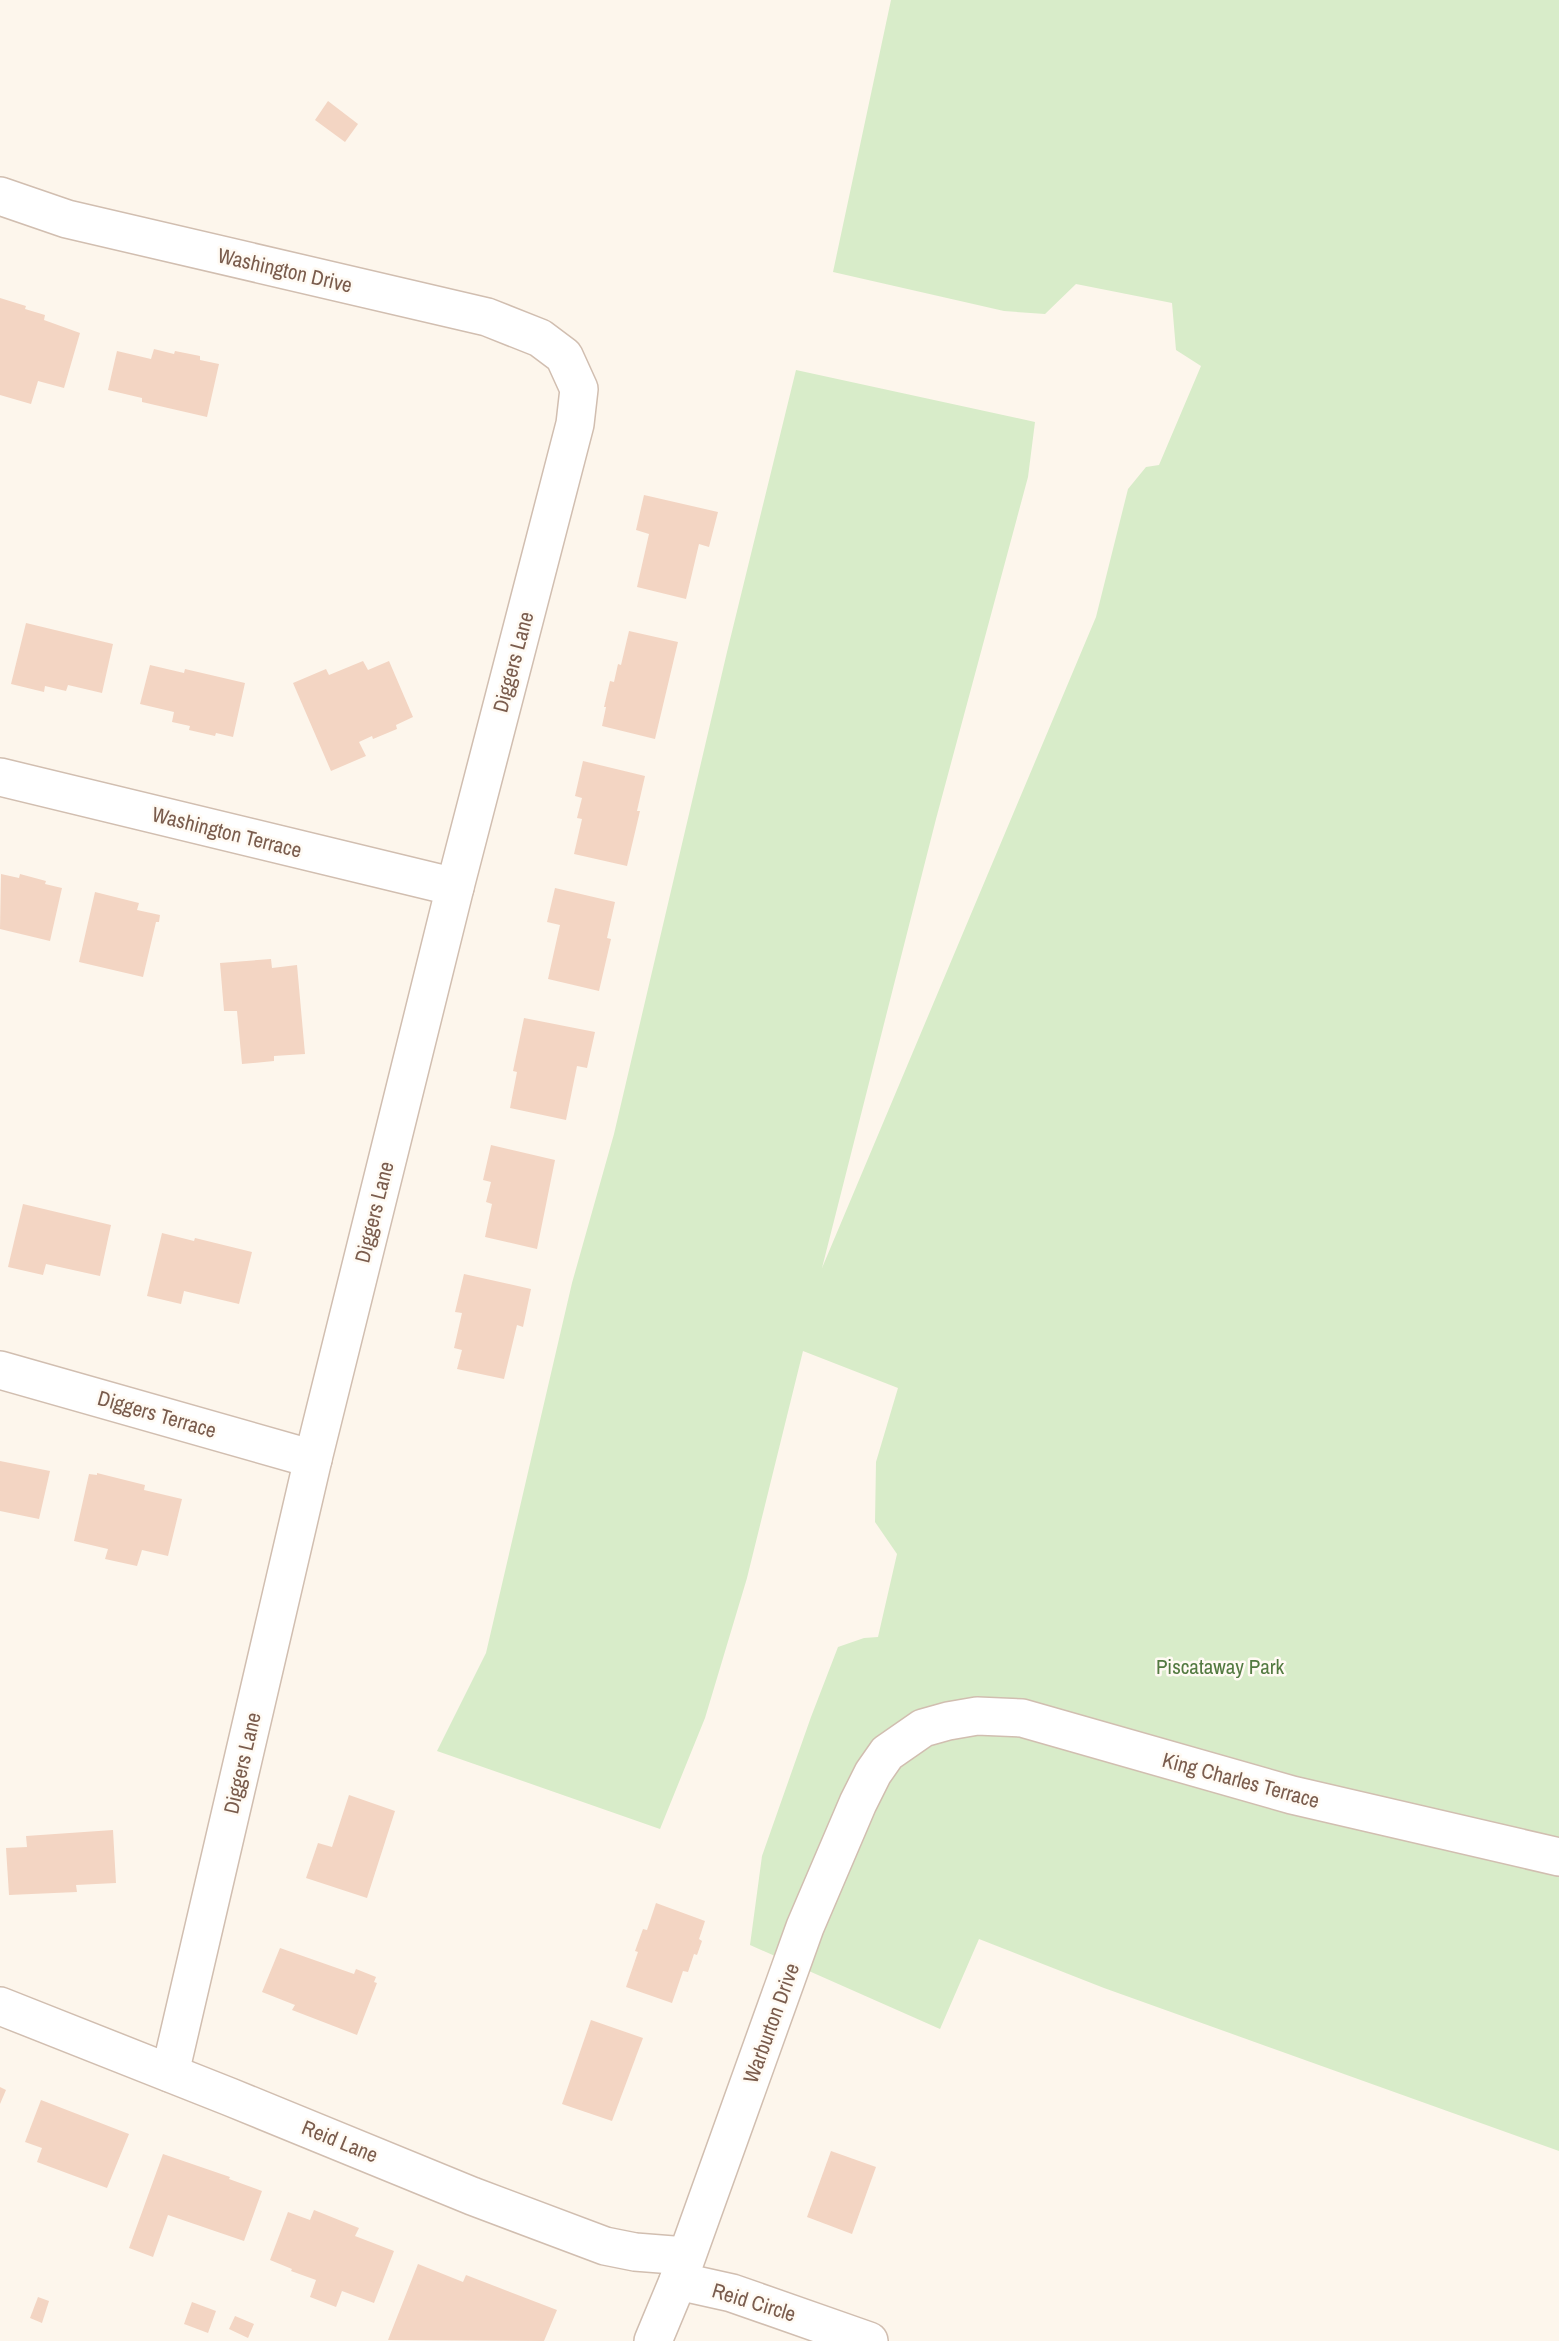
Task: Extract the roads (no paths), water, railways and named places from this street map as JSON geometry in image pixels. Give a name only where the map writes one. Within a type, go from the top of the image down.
[{"type":"street","name":"Washington Drive","points":[[0,196],[67,219],[487,317],[540,338],[564,356]]},
{"type":"street","name":"Diggers Lane","points":[[170,2073],[313,1459],[454,887],[575,424],[579,389],[564,356]]},
{"type":"street","name":"Washington Terrace","points":[[0,776],[454,887]]},
{"type":"street","name":"Diggers Terrace","points":[[0,1370],[313,1459]]},
{"type":"street","name":"King Charles Terrace","points":[[923,1728],[948,1720],[977,1716],[1022,1718],[1292,1795],[1559,1857]]},
{"type":"street","name":"Warburton Drive","points":[[653,2341],[682,2269],[805,1927],[858,1802],[887,1753],[923,1728]]},
{"type":"street","name":"Reid Lane","points":[[0,2006],[605,2246],[635,2252],[682,2269]]},
{"type":"street","name":"Reid Circle","points":[[682,2269],[732,2293],[869,2341]]},
{"type":"park label","name":"Piscataway Park","points":[[1220,1666]]}]
